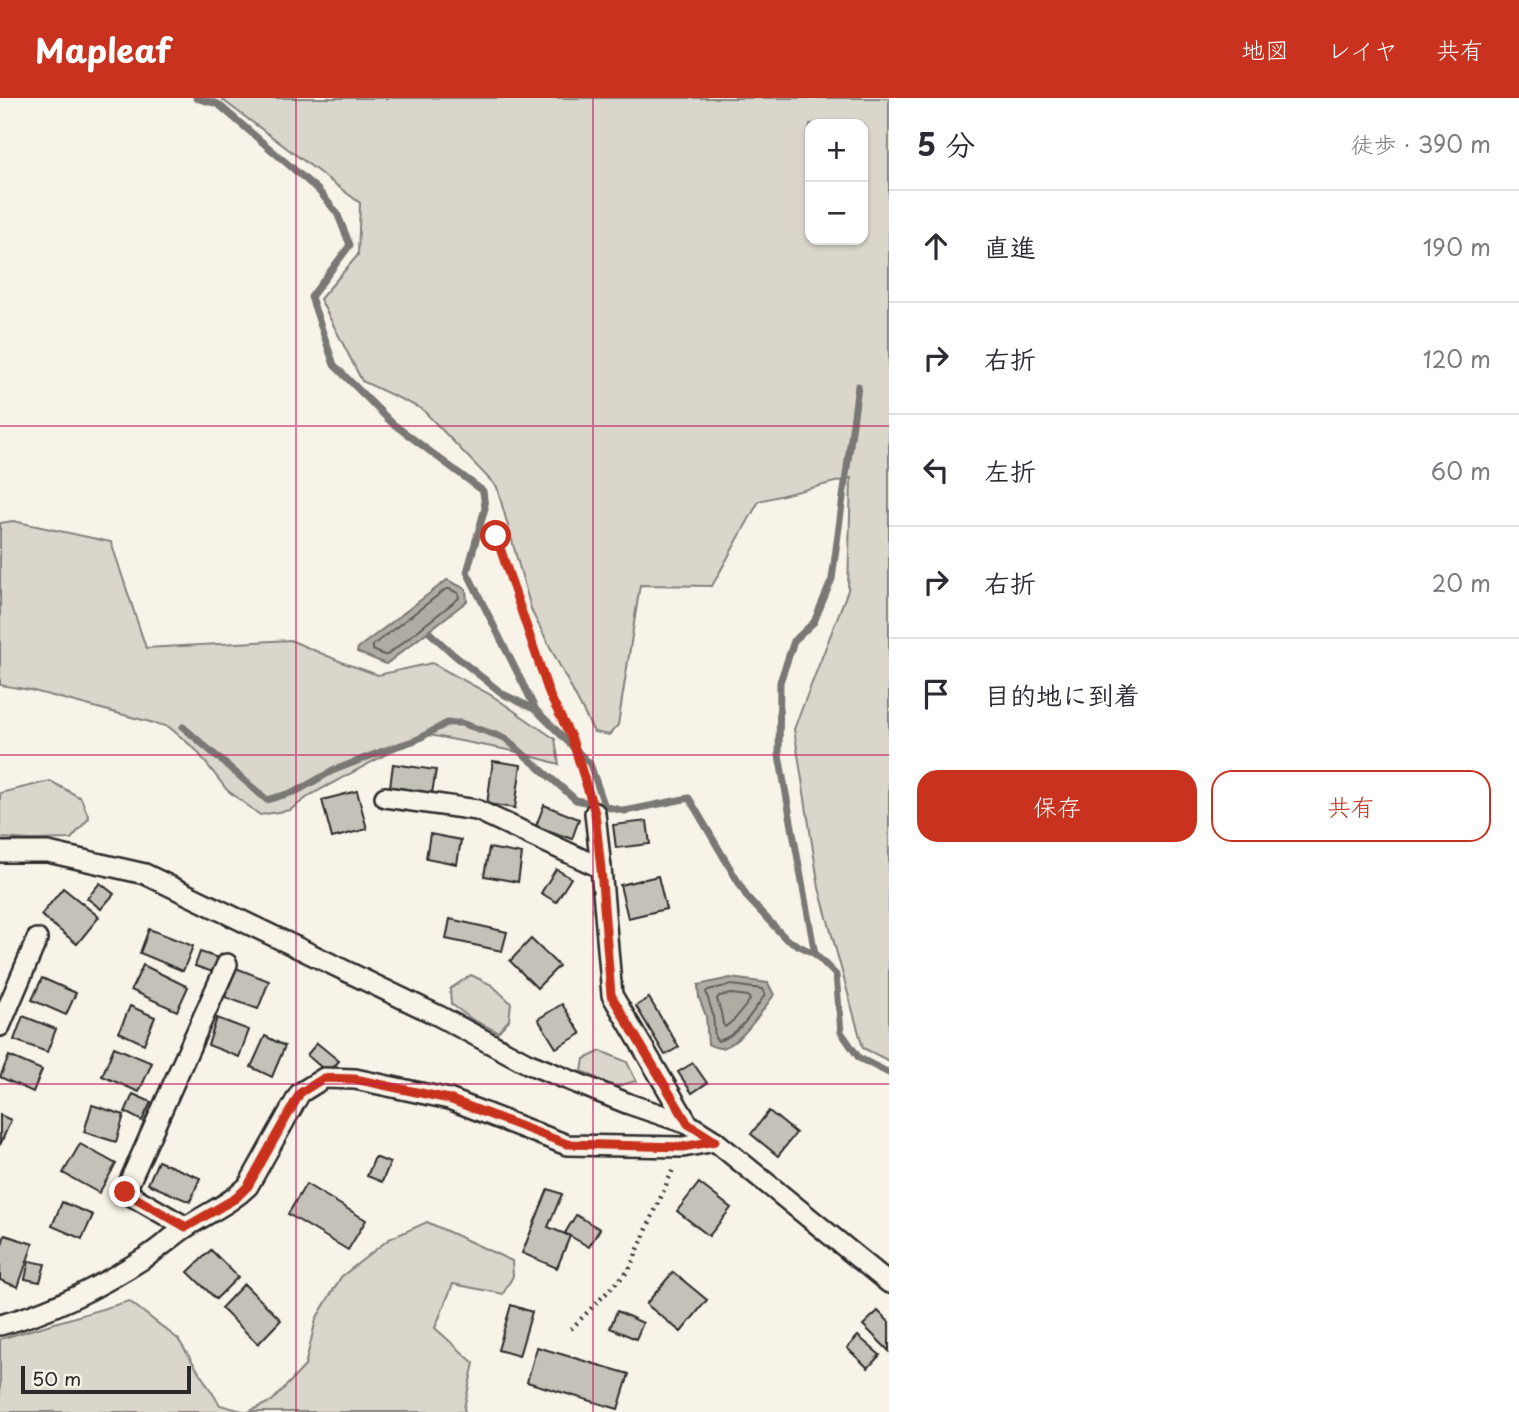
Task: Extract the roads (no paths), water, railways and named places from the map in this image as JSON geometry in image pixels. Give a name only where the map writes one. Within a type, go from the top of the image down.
[{"type":"street","points":[[385,797],[477,810],[601,869]]},
{"type":"street","points":[[595,813],[611,995],[688,1124]]},
{"type":"street","points":[[0,852],[48,852],[145,874],[439,1016],[527,1063],[629,1104],[688,1124],[715,1141],[889,1283]]},
{"type":"street","points":[[0,1026],[37,939]]},
{"type":"street","points":[[186,1227],[125,1192],[227,964]]},
{"type":"street","points":[[0,1325],[24,1319],[92,1288],[236,1198],[248,1186],[300,1093],[324,1078],[355,1079],[449,1099],[567,1144],[683,1147],[715,1141]]},
{"type":"water","points":[[447,580],[466,589],[467,601],[386,664],[357,652],[358,648]]},
{"type":"water","points":[[730,978],[768,983],[774,995],[742,1035],[727,1046],[718,1048],[708,1044],[706,1016],[699,998],[698,985]]},
{"type":"waterway","points":[[196,98],[218,104],[318,190],[337,213],[350,245],[311,297],[334,365],[392,423],[483,491],[485,508],[467,572],[536,710]]},
{"type":"waterway","points":[[858,386],[832,579],[814,622],[794,641],[780,682],[779,755],[815,954],[836,975],[841,1032],[859,1058],[889,1073]]},
{"type":"waterway","points":[[430,633],[503,694],[536,710],[590,764],[605,807]]},
{"type":"waterway","points":[[183,727],[267,800],[297,791],[332,771],[416,740],[447,723],[461,723],[505,738],[576,800],[625,811],[689,798],[747,897],[786,939],[815,954]]}]
